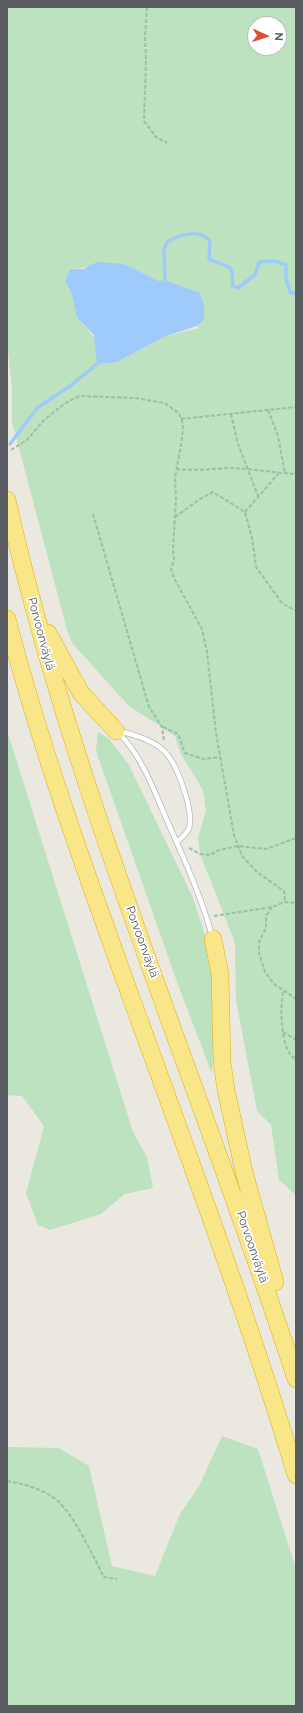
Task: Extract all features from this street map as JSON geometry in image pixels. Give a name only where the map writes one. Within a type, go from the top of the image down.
[{"type":"highway","name":"Porvoonväylä","points":[[7,500],[32,603],[60,702],[96,811],[255,1256],[296,1379]]},
{"type":"highway","points":[[32,603],[66,668],[81,693],[116,731]]},
{"type":"highway","points":[[7,619],[48,760],[86,875],[222,1248],[296,1475]]},
{"type":"highway","points":[[213,939],[220,974],[222,1062],[227,1097],[242,1164],[274,1276],[282,1337]]},
{"type":"lane","points":[[116,731],[137,735],[152,742],[165,752],[174,768],[185,794],[190,815],[187,833],[177,842]]},
{"type":"lane","points":[[116,731],[130,744],[137,755],[177,842],[207,917],[213,939]]},
{"type":"path","points":[[148,7],[145,37],[146,62],[144,121],[156,137],[167,143]]},
{"type":"path","points":[[11,450],[27,440],[43,421],[64,404],[79,396],[135,398],[164,403],[179,413],[183,424],[182,440],[176,469],[175,517],[172,549],[174,560],[171,569],[174,578],[202,629],[207,652],[216,733],[234,835],[242,856],[257,872],[284,891],[285,902]]},
{"type":"path","points":[[181,419],[296,407]]},
{"type":"path","points":[[268,410],[278,436],[285,474]]},
{"type":"path","points":[[231,414],[238,444],[258,496]]},
{"type":"path","points":[[176,469],[196,471],[230,468],[278,474],[296,474]]},
{"type":"path","points":[[245,512],[278,474]]},
{"type":"path","points":[[175,517],[200,499],[213,492],[245,512],[252,538],[256,567],[282,603],[296,611]]},
{"type":"path","points":[[93,514],[149,707],[162,727],[178,734],[185,753],[203,759],[220,757]]},
{"type":"path","points":[[177,842],[200,854],[210,855],[219,850],[238,846],[266,849],[296,838]]},
{"type":"path","points":[[207,917],[272,907],[285,902],[296,903]]},
{"type":"path","points":[[272,907],[266,916],[266,928],[259,942],[259,953],[265,972],[274,984],[283,992],[295,998],[296,1001]]},
{"type":"path","points":[[283,992],[280,1006],[287,1048],[293,1058],[296,1059]]},
{"type":"path","points":[[284,1032],[296,1040]]},
{"type":"path","points":[[7,1481],[42,1490],[58,1501],[70,1517],[104,1577],[117,1580]]},
{"type":"green space","points":[[7,7],[296,7],[296,1195],[279,1180],[271,1125],[257,1111],[236,1000],[235,943],[200,854],[198,837],[206,811],[203,790],[181,754],[175,736],[129,706],[72,643],[67,630],[12,422],[12,387],[7,343]],"holes":[[[124,264],[159,281],[204,320],[197,326],[199,328],[166,336],[117,362],[77,318],[72,295],[65,281],[70,269]]]},
{"type":"green space","points":[[7,730],[133,1132],[147,1157],[153,1188],[125,1194],[101,1214],[50,1230],[38,1225],[26,1193],[44,1126],[22,1096],[7,1095]]},
{"type":"green space","points":[[98,732],[109,739],[129,765],[193,898],[213,960],[215,1003],[212,1074],[177,982],[96,751]]},
{"type":"green space","points":[[222,1436],[258,1449],[296,1569],[296,1706],[7,1706],[7,1447],[59,1448],[89,1466],[112,1566],[155,1576],[180,1514],[199,1486]]},
{"type":"water","points":[[97,262],[124,264],[159,281],[165,280],[200,293],[204,306],[204,320],[197,326],[166,336],[117,362],[97,364],[94,335],[77,318],[72,295],[65,281],[70,269],[84,269]]},
{"type":"waterway","points":[[165,280],[164,249],[168,241],[184,235],[195,234],[206,237],[210,241],[209,259],[229,267],[232,272],[233,286],[238,288],[255,275],[259,262],[275,261],[286,265],[286,279],[290,292],[296,294]]},
{"type":"waterway","points":[[10,444],[37,408],[70,386],[97,364]]}]
